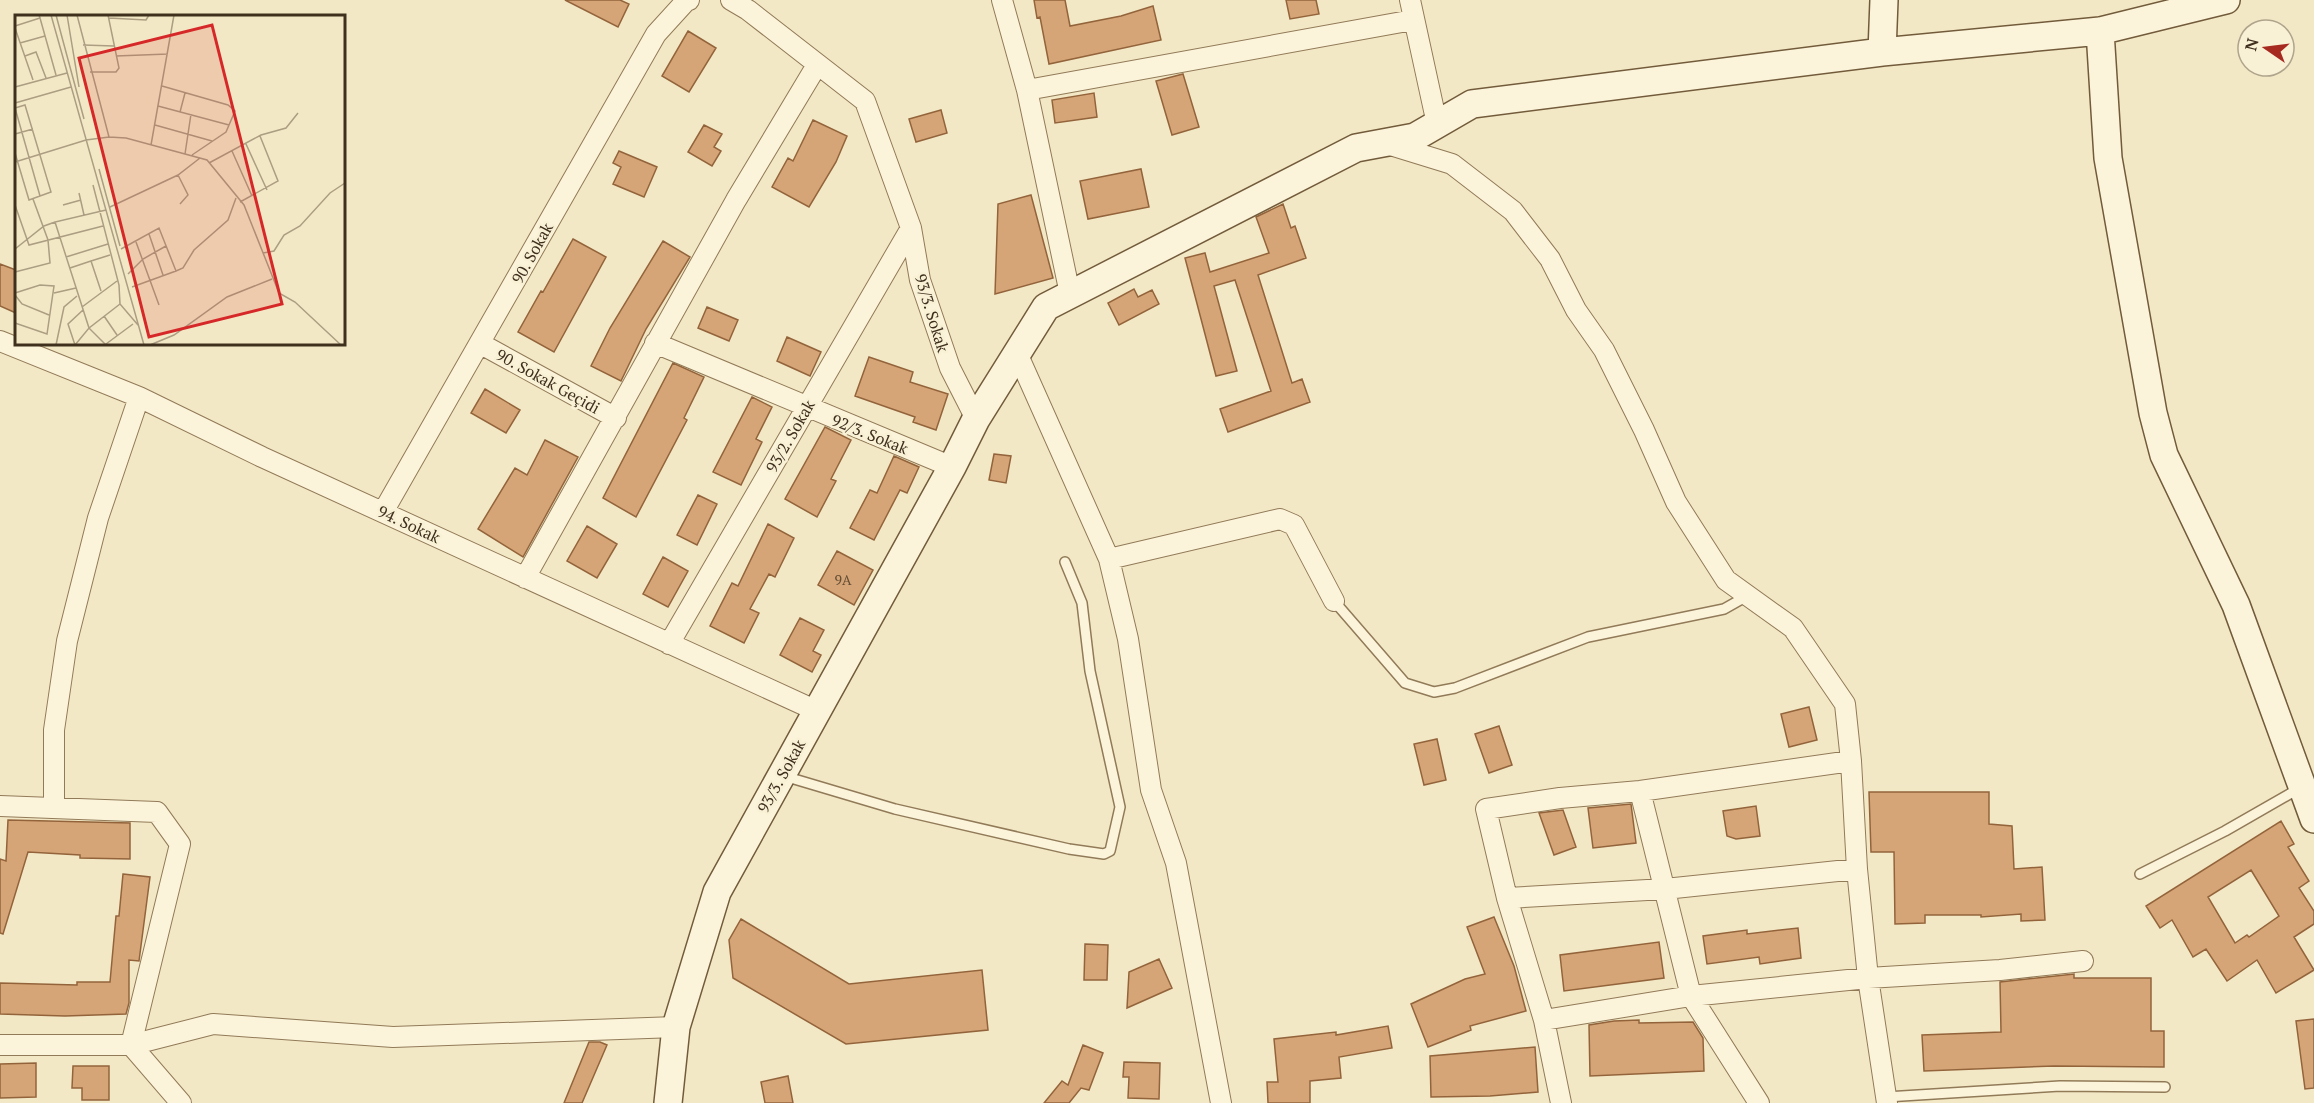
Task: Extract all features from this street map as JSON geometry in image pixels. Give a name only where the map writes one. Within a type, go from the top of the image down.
[{"type":"street","name":"90. Sokak","points":[[383,512],[656,34],[689,0]]},
{"type":"street","points":[[525,578],[736,200],[817,65],[748,10],[731,0]]},
{"type":"street","points":[[1002,0],[1027,90],[1070,294]]},
{"type":"street","points":[[1410,0],[1437,124]]},
{"type":"street","points":[[1882,52],[1884,0]]},
{"type":"street","points":[[976,419],[1046,307],[1356,148],[1414,137],[1472,104],[1882,52],[2100,31],[2226,0]]},
{"type":"street","points":[[1027,90],[1413,20]]},
{"type":"street","points":[[2100,31],[2108,158],[2152,413],[2164,455],[2236,605],[2314,819]]},
{"type":"street","name":"93/3. Sokak","points":[[668,1103],[676,1027],[717,892],[952,467],[976,419],[950,368],[920,280],[911,228],[865,101],[817,65]]},
{"type":"street","points":[[1385,143],[1452,164],[1513,211],[1550,259],[1576,310],[1604,350],[1644,430],[1676,502],[1726,580],[1793,628],[1845,704],[1851,761],[1857,869],[1868,978],[1887,1100]]},
{"type":"street","name":"93/2. Sokak","points":[[669,644],[911,228]]},
{"type":"street","name":"94. Sokak","points":[[0,341],[139,397],[262,457],[817,711]]},
{"type":"street","name":"92/3. Sokak","points":[[655,343],[806,408],[952,467]]},
{"type":"street","name":"90. Sokak Geçidi","points":[[481,344],[616,418]]},
{"type":"street","points":[[1017,353],[1109,559],[1128,639],[1151,790],[1176,863],[1221,1103]]},
{"type":"street","points":[[54,808],[54,730],[67,640],[98,518],[139,397]]},
{"type":"street","points":[[1109,559],[1285,519],[1294,525],[1334,601]]},
{"type":"street","points":[[1561,1103],[1544,1020],[1507,898],[1486,809],[1560,798],[1640,791],[1851,761]]},
{"type":"street","points":[[1640,791],[1691,996],[1759,1103]]},
{"type":"street","points":[[0,806],[157,812],[180,844],[131,1045]]},
{"type":"street","points":[[1507,898],[1665,889],[1857,869]]},
{"type":"street","points":[[1544,1020],[1691,996],[1868,978],[2000,970],[2083,961]]},
{"type":"street","points":[[0,1045],[131,1045],[213,1024],[393,1037],[676,1027]]},
{"type":"street","points":[[131,1045],[181,1103]]},
{"type":"lane","points":[[782,776],[918,814],[1069,849],[1104,854],[1110,850],[1120,807],[1090,671],[1082,603],[1065,562]]},
{"type":"lane","points":[[1334,601],[1405,683],[1434,692],[1455,688],[1588,638],[1724,609],[1747,596]]},
{"type":"lane","points":[[2140,874],[2225,831],[2302,786]]},
{"type":"lane","points":[[1887,1100],[2060,1086],[2164,1087]]},
{"type":"building","points":[[565,0],[620,0],[629,4],[618,27]]},
{"type":"building","points":[[1034,0],[1065,0],[1070,26],[1121,16],[1153,6],[1161,40],[1049,64],[1040,17],[1037,18]]},
{"type":"building","points":[[1286,0],[1316,0],[1319,14],[1290,19]]},
{"type":"building","points":[[688,31],[716,48],[689,92],[662,76]]},
{"type":"building","points":[[1183,74],[1199,127],[1172,135],[1156,81]]},
{"type":"building","points":[[1094,93],[1097,117],[1055,123],[1052,100]]},
{"type":"building","points":[[941,110],[947,133],[916,142],[909,119]]},
{"type":"building","points":[[813,120],[847,136],[836,162],[809,207],[772,187],[788,158],[793,161]]},
{"type":"building","points":[[704,125],[722,134],[714,147],[721,151],[712,166],[688,152]]},
{"type":"building","points":[[619,151],[657,167],[644,197],[613,184],[621,167],[613,163]]},
{"type":"building","points":[[1141,169],[1149,207],[1088,219],[1080,181]]},
{"type":"building","points":[[1031,195],[1053,278],[995,294],[998,204]]},
{"type":"building","points":[[1283,204],[1291,228],[1295,226],[1306,258],[1258,275],[1292,383],[1302,379],[1310,402],[1228,432],[1220,409],[1271,391],[1235,280],[1214,286],[1237,371],[1216,376],[1185,258],[1205,253],[1210,272],[1269,253],[1256,217]]},
{"type":"building","points":[[573,239],[606,257],[554,352],[518,332]]},
{"type":"building","points":[[663,241],[690,257],[646,329],[621,381],[591,366],[610,328]]},
{"type":"building","points":[[0,264],[15,270],[15,313],[0,306]]},
{"type":"building","points":[[1134,289],[1138,297],[1152,290],[1159,304],[1119,325],[1108,303]]},
{"type":"building","points":[[707,307],[738,320],[729,341],[698,328]]},
{"type":"building","points":[[787,337],[821,352],[810,376],[777,361]]},
{"type":"building","points":[[869,357],[913,372],[910,382],[948,394],[936,430],[913,422],[915,417],[855,396]]},
{"type":"building","points":[[673,363],[704,377],[684,418],[687,420],[636,517],[603,498]]},
{"type":"building","points":[[485,389],[520,410],[506,433],[471,413]]},
{"type":"building","points":[[752,397],[772,407],[756,439],[762,442],[741,485],[713,472]]},
{"type":"building","points":[[825,427],[851,440],[831,479],[836,481],[817,517],[785,499]]},
{"type":"building","points":[[545,440],[578,457],[523,557],[478,529],[515,468],[527,475]]},
{"type":"building","points":[[994,454],[1011,456],[1006,483],[989,480]]},
{"type":"building","points":[[894,456],[919,467],[907,493],[900,490],[874,540],[850,528],[870,490],[877,493]]},
{"type":"building","points":[[698,495],[717,504],[697,545],[677,535]]},
{"type":"building","points":[[768,524],[794,538],[775,577],[769,574],[750,609],[759,613],[744,643],[710,626],[732,583],[738,586]]},
{"type":"building","points":[[587,526],[617,544],[597,578],[567,561]]},
{"type":"building","points":[[837,551],[873,570],[854,605],[818,585]]},
{"type":"building","points":[[663,557],[688,571],[668,607],[643,594]]},
{"type":"building","points":[[800,618],[824,630],[813,651],[821,655],[812,672],[780,655]]},
{"type":"building","points":[[1809,707],[1817,740],[1789,747],[1781,714]]},
{"type":"building","points":[[1499,726],[1512,765],[1489,773],[1475,734]]},
{"type":"building","points":[[1437,739],[1446,780],[1424,785],[1414,744]]},
{"type":"building","points":[[1869,792],[1989,792],[1989,824],[2012,826],[2014,869],[2042,867],[2045,920],[2021,921],[2021,914],[1981,917],[1981,915],[1925,915],[1925,923],[1895,924],[1894,852],[1871,852]]},
{"type":"building","points":[[1631,804],[1636,843],[1593,848],[1588,808]]},
{"type":"building","points":[[1756,806],[1760,836],[1736,839],[1727,836],[1723,811]]},
{"type":"building","points":[[1563,810],[1576,847],[1554,855],[1539,813]]},
{"type":"building","points":[[8,820],[130,823],[130,859],[80,858],[80,855],[28,852],[3,934],[0,933],[0,859],[6,861]]},
{"type":"building","points":[[2281,821],[2294,844],[2288,847],[2309,881],[2299,888],[2314,911],[2314,924],[2294,937],[2314,970],[2276,993],[2257,960],[2227,981],[2206,949],[2193,957],[2172,920],[2160,928],[2146,906]],"holes":[[[2251,870],[2279,916],[2249,937],[2247,935],[2235,943],[2208,897]]]},
{"type":"building","points":[[123,874],[150,877],[139,961],[129,960],[129,1003],[126,1014],[65,1016],[0,1014],[0,983],[77,985],[77,982],[110,982],[116,916],[119,916]]},
{"type":"building","points":[[1494,917],[1514,966],[1526,1011],[1470,1026],[1471,1030],[1428,1047],[1411,1004],[1465,979],[1485,974],[1467,927]]},
{"type":"building","points":[[741,919],[849,984],[982,970],[988,1030],[846,1044],[733,978],[729,940]]},
{"type":"building","points":[[1798,928],[1801,958],[1760,964],[1759,957],[1707,964],[1703,936],[1747,930],[1747,934]]},
{"type":"building","points":[[1659,942],[1664,978],[1564,991],[1560,955]]},
{"type":"building","points":[[1085,944],[1108,945],[1107,980],[1084,980]]},
{"type":"building","points":[[1159,959],[1172,988],[1127,1008],[1129,972]]},
{"type":"building","points":[[2074,974],[2074,978],[2151,978],[2151,1031],[2164,1031],[2164,1067],[2054,1066],[1924,1071],[1922,1035],[2001,1032],[2000,982]]},
{"type":"building","points":[[2314,1019],[2314,1088],[2305,1089],[2296,1021]]},
{"type":"building","points":[[1639,1020],[1639,1023],[1693,1022],[1703,1038],[1704,1071],[1590,1076],[1589,1025]]},
{"type":"building","points":[[1388,1026],[1392,1048],[1339,1057],[1341,1078],[1310,1081],[1310,1103],[1268,1103],[1267,1082],[1278,1082],[1274,1039],[1336,1032],[1336,1035]]},
{"type":"building","points":[[589,1042],[600,1042],[607,1045],[582,1103],[564,1103]]},
{"type":"building","points":[[1083,1045],[1103,1053],[1089,1090],[1081,1088],[1069,1103],[1044,1103],[1062,1081],[1068,1085]]},
{"type":"building","points":[[1535,1047],[1538,1092],[1431,1097],[1430,1056]]},
{"type":"building","points":[[1124,1062],[1160,1063],[1159,1099],[1128,1098],[1129,1077],[1123,1077]]},
{"type":"building","points":[[36,1063],[36,1097],[0,1098],[0,1064]]},
{"type":"building","points":[[73,1066],[109,1066],[109,1100],[82,1100],[82,1088],[72,1088]]},
{"type":"building","points":[[788,1076],[793,1103],[765,1103],[761,1082]]}]
